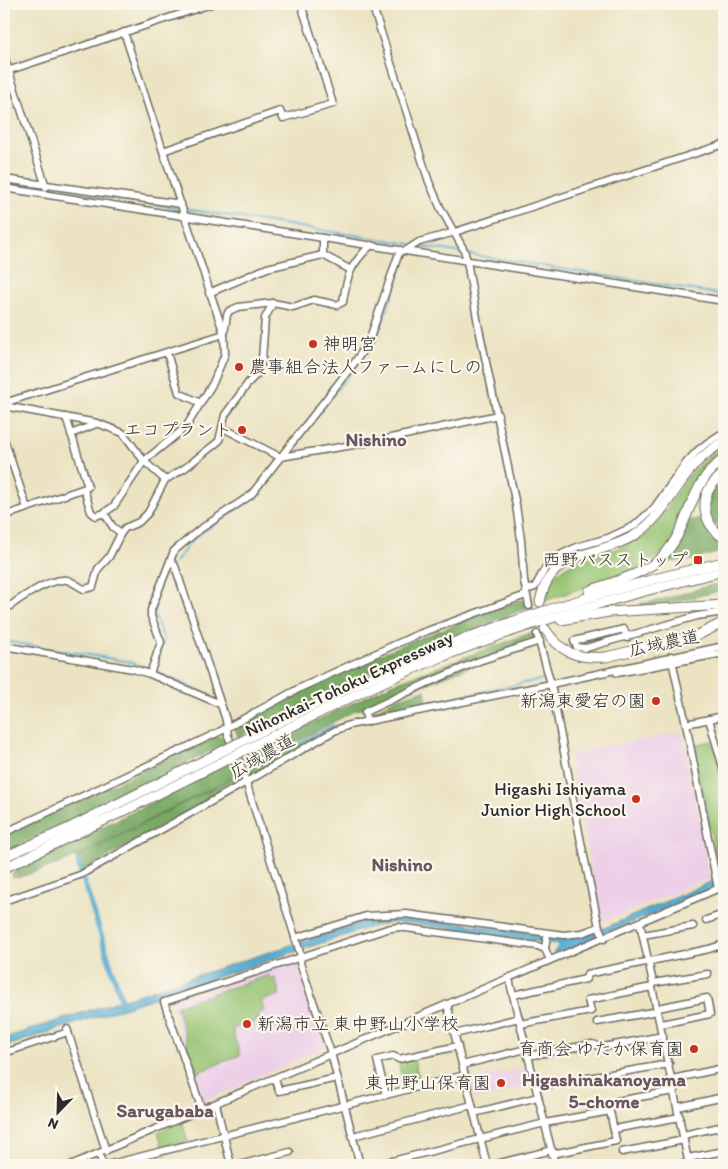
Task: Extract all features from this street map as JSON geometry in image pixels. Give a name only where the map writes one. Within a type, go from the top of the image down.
[{"type":"highway","points":[[540,602],[542,590],[547,580],[560,566],[580,555],[623,542],[646,527],[666,505],[695,465],[724,441]]},
{"type":"highway","points":[[496,627],[645,569],[657,562],[673,544],[699,485],[724,459]]},
{"type":"highway","points":[[724,474],[713,483],[708,491],[705,511],[712,527],[724,538]]},
{"type":"highway","name":"Nihonkai-Tohoku Expressway","points":[[4,858],[211,762],[400,665],[496,627],[608,591],[724,562]]},
{"type":"highway","name":"Nihonkai-Tohoku Expressway","points":[[254,740],[432,661],[501,635],[584,607],[724,571]]},
{"type":"highway","points":[[432,661],[584,615],[632,610],[724,605]]},
{"type":"highway","points":[[541,635],[566,651],[581,657],[594,658],[606,657],[685,638],[710,630],[724,622]]},
{"type":"highway","name":"Nihonkai-Tohoku Expressway","points":[[4,868],[126,810],[211,762]]},
{"type":"street","points":[[6,71],[211,4]]},
{"type":"street","points":[[163,151],[280,111],[284,118],[333,104],[301,4]]},
{"type":"street","points":[[372,4],[429,182],[441,209],[464,250],[467,261],[478,324],[519,522],[529,606]]},
{"type":"street","points":[[124,32],[224,334]]},
{"type":"street","points":[[4,56],[6,71],[50,195]]},
{"type":"street","points":[[150,674],[161,642],[151,616],[151,610],[174,551],[199,530],[251,494],[369,341],[403,251],[419,242],[724,144]]},
{"type":"street","points":[[4,179],[180,204]]},
{"type":"street","points":[[4,188],[724,300]]},
{"type":"street","points":[[322,255],[323,238]]},
{"type":"street","points":[[84,489],[90,512],[96,516],[104,513],[114,506],[144,460],[186,427],[213,384],[225,354],[224,334],[229,311],[238,307],[273,303],[293,307],[314,300],[337,305],[343,302],[347,278],[351,270],[358,258],[371,246]]},
{"type":"street","points":[[209,293],[267,268],[322,255],[351,270]]},
{"type":"street","points":[[4,611],[23,596],[54,582],[67,580],[84,589],[92,587],[98,569],[109,557],[121,533],[125,528],[139,522],[148,513],[165,480],[219,441],[226,415],[249,382],[258,373],[262,360],[265,318],[269,307],[273,303]]},
{"type":"street","points":[[4,404],[224,334]]},
{"type":"street","points":[[167,353],[179,393],[201,403]]},
{"type":"street","points":[[4,404],[97,424],[124,433],[144,460],[165,480]]},
{"type":"street","points":[[222,428],[280,457],[377,441],[498,415]]},
{"type":"street","points":[[4,516],[88,487],[66,417]]},
{"type":"street","points":[[71,434],[97,424]]},
{"type":"street","points":[[6,845],[4,834],[226,727],[300,688],[416,636],[526,593],[535,586],[546,567],[562,554],[577,547],[608,538],[634,526],[654,508],[686,462],[707,443],[724,432]]},
{"type":"street","points":[[4,439],[27,508]]},
{"type":"street","points":[[104,513],[113,527],[121,533]]},
{"type":"street","points":[[171,561],[175,566],[220,704],[300,955],[300,962],[331,1053],[360,1165]]},
{"type":"street","points":[[627,638],[624,629],[574,641],[577,647],[586,648],[627,638],[697,616],[724,612]]},
{"type":"street","points":[[367,722],[365,712],[425,684],[541,635],[581,842],[603,938]]},
{"type":"street","points":[[4,646],[133,669],[150,674],[220,704]]},
{"type":"street","name":"広域農道","points":[[672,660],[724,646]]},
{"type":"street","name":"広域農道","points":[[4,902],[80,875],[334,731],[349,725],[672,660],[724,653]]},
{"type":"street","points":[[71,1165],[721,888],[715,878],[672,660]]},
{"type":"street","points":[[686,724],[724,716]]},
{"type":"street","points":[[709,720],[724,771]]},
{"type":"street","points":[[717,746],[724,745]]},
{"type":"street","points":[[295,939],[366,916],[378,914],[406,914],[547,935],[570,935],[600,928]]},
{"type":"street","points":[[706,920],[724,914]]},
{"type":"street","points":[[407,915],[408,925]]},
{"type":"street","points":[[640,923],[689,1162]]},
{"type":"street","points":[[473,924],[476,935]]},
{"type":"street","points":[[643,935],[693,926]]},
{"type":"street","points":[[202,1110],[164,1002],[183,993],[300,955],[398,927],[476,935],[546,946]]},
{"type":"street","points":[[547,935],[546,946],[550,960]]},
{"type":"street","points":[[513,995],[586,979],[588,974],[709,949],[724,944]]},
{"type":"street","points":[[455,1034],[519,1021],[591,1012],[588,1000],[708,974]]},
{"type":"street","points":[[509,979],[555,1165]]},
{"type":"street","points":[[597,1022],[706,998],[710,1014],[661,1024]]},
{"type":"street","points":[[447,1004],[487,1165]]},
{"type":"street","points":[[4,1053],[68,1030],[103,1152],[103,1165]]},
{"type":"street","points":[[528,1056],[592,1044],[603,1047],[663,1036]]},
{"type":"street","points":[[386,1095],[377,1060],[393,1056],[399,1059],[458,1046]]},
{"type":"street","points":[[462,1065],[526,1049]]},
{"type":"street","points":[[536,1087],[669,1064]]},
{"type":"street","points":[[672,1079],[724,1068]]},
{"type":"street","points":[[107,1165],[465,1075]]},
{"type":"street","points":[[275,1079],[279,1092],[337,1078]]},
{"type":"street","points":[[617,1101],[674,1091]]},
{"type":"street","points":[[474,1113],[538,1097]]},
{"type":"street","points":[[678,1107],[724,1097]]},
{"type":"street","points":[[216,1104],[231,1165]]},
{"type":"street","points":[[353,1136],[472,1105]]},
{"type":"street","points":[[376,1165],[480,1138],[610,1111],[616,1141],[492,1165]]},
{"type":"street","points":[[614,1129],[680,1117]]},
{"type":"street","points":[[622,1152],[724,1126]]},
{"type":"street","points":[[679,1165],[724,1151]]},
{"type":"street","points":[[239,1165],[290,1152]]},
{"type":"shaded area","name":"Higashi Ishiyama Junior High School","points":[[682,732],[710,878],[601,923],[569,754]]},
{"type":"shaded area","name":"新潟市立 東中野山小学校","points":[[296,962],[325,1047],[203,1102],[170,1002]]},
{"type":"shaded area","name":"東中野山保育園","points":[[528,1067],[532,1085],[475,1099],[469,1080]]},
{"type":"green space","points":[[724,445],[724,456],[712,465],[671,542],[659,556],[643,566],[545,601],[548,588],[560,571],[579,561],[622,547],[651,528],[692,473]]},
{"type":"green space","points":[[724,478],[724,532],[719,529],[712,519],[709,502],[713,490]]},
{"type":"green space","points":[[697,519],[705,522],[718,538],[724,541],[724,551],[691,560],[668,562],[666,556],[687,521]]},
{"type":"green space","points":[[724,582],[724,590],[661,605],[641,606],[640,604],[661,600]]},
{"type":"green space","points":[[521,600],[526,602],[526,608],[364,675],[238,737],[234,725],[350,668],[404,644]]},
{"type":"green space","points":[[533,632],[536,638],[534,641],[354,711],[259,762],[251,761],[244,756],[392,684]]},
{"type":"green space","points":[[425,690],[427,702],[368,714],[398,698]]},
{"type":"green space","points":[[365,717],[332,729],[251,776],[246,771],[333,727]]},
{"type":"green space","points":[[216,736],[223,737],[226,743],[129,793],[8,850],[6,838],[10,833]]},
{"type":"green space","points":[[712,741],[724,780],[724,871],[719,874],[693,745]]},
{"type":"green space","points":[[235,760],[239,773],[208,790],[67,861],[17,878],[14,869],[160,799]]},
{"type":"green space","points":[[239,775],[241,780],[234,785],[83,871],[76,858]]},
{"type":"green space","points":[[269,975],[270,980],[275,978],[280,995],[261,1001],[264,1011],[258,1013],[260,1020],[232,1029],[240,1055],[196,1073],[176,1006]]},
{"type":"green space","points":[[414,1059],[420,1083],[404,1087],[398,1062]]},
{"type":"green space","points":[[182,1121],[188,1142],[163,1148],[158,1132]]},
{"type":"water","points":[[724,876],[724,884],[555,955],[554,952],[558,947],[555,944],[411,923],[391,923],[374,926],[4,1047],[4,1038],[365,921],[410,916],[560,937],[602,929]]},
{"type":"waterway","points":[[4,182],[179,208]]},
{"type":"waterway","points":[[184,209],[411,244]]},
{"type":"waterway","points":[[418,246],[463,253]]},
{"type":"waterway","points":[[310,424],[375,341],[405,254]]},
{"type":"waterway","points":[[467,254],[724,295]]},
{"type":"waterway","points":[[175,562],[194,538],[251,498]]},
{"type":"waterway","points":[[168,575],[172,566]]},
{"type":"waterway","points":[[154,671],[164,639],[154,615],[155,607]]},
{"type":"waterway","points":[[4,641],[131,662],[151,670]]},
{"type":"waterway","points":[[155,672],[212,696]]},
{"type":"waterway","points":[[382,712],[544,679]]},
{"type":"waterway","points":[[226,703],[230,716]]},
{"type":"waterway","points":[[244,758],[250,762],[262,763],[333,725]]},
{"type":"waterway","points":[[78,863],[123,1004]]},
{"type":"tunnel","points":[[6,845],[16,877]]},
{"type":"place","name":"神明宮","points":[[313,344]]},
{"type":"place","name":"農事組合法人ファームにしの","points":[[239,367]]},
{"type":"place","name":"エコプラント","points":[[242,430]]},
{"type":"place","name":"西野バスストップ","points":[[698,560]]},
{"type":"place","name":"新潟東愛宕の園","points":[[656,701]]},
{"type":"place","name":"Higashi Ishiyama Junior High School","points":[[636,799]]},
{"type":"place","name":"新潟市立 東中野山小学校","points":[[247,1024]]},
{"type":"place","name":"育商会 ゆたか保育園","points":[[694,1049]]},
{"type":"place","name":"東中野山保育園","points":[[501,1083]]},
{"type":"district","name":"Nishino","points":[[376,439]]},
{"type":"district","name":"Nishino","points":[[402,864]]},
{"type":"district","name":"Higashinakanoyama 5-chome","points":[[604,1090]]},
{"type":"district","name":"Sarugababa","points":[[165,1110]]}]
